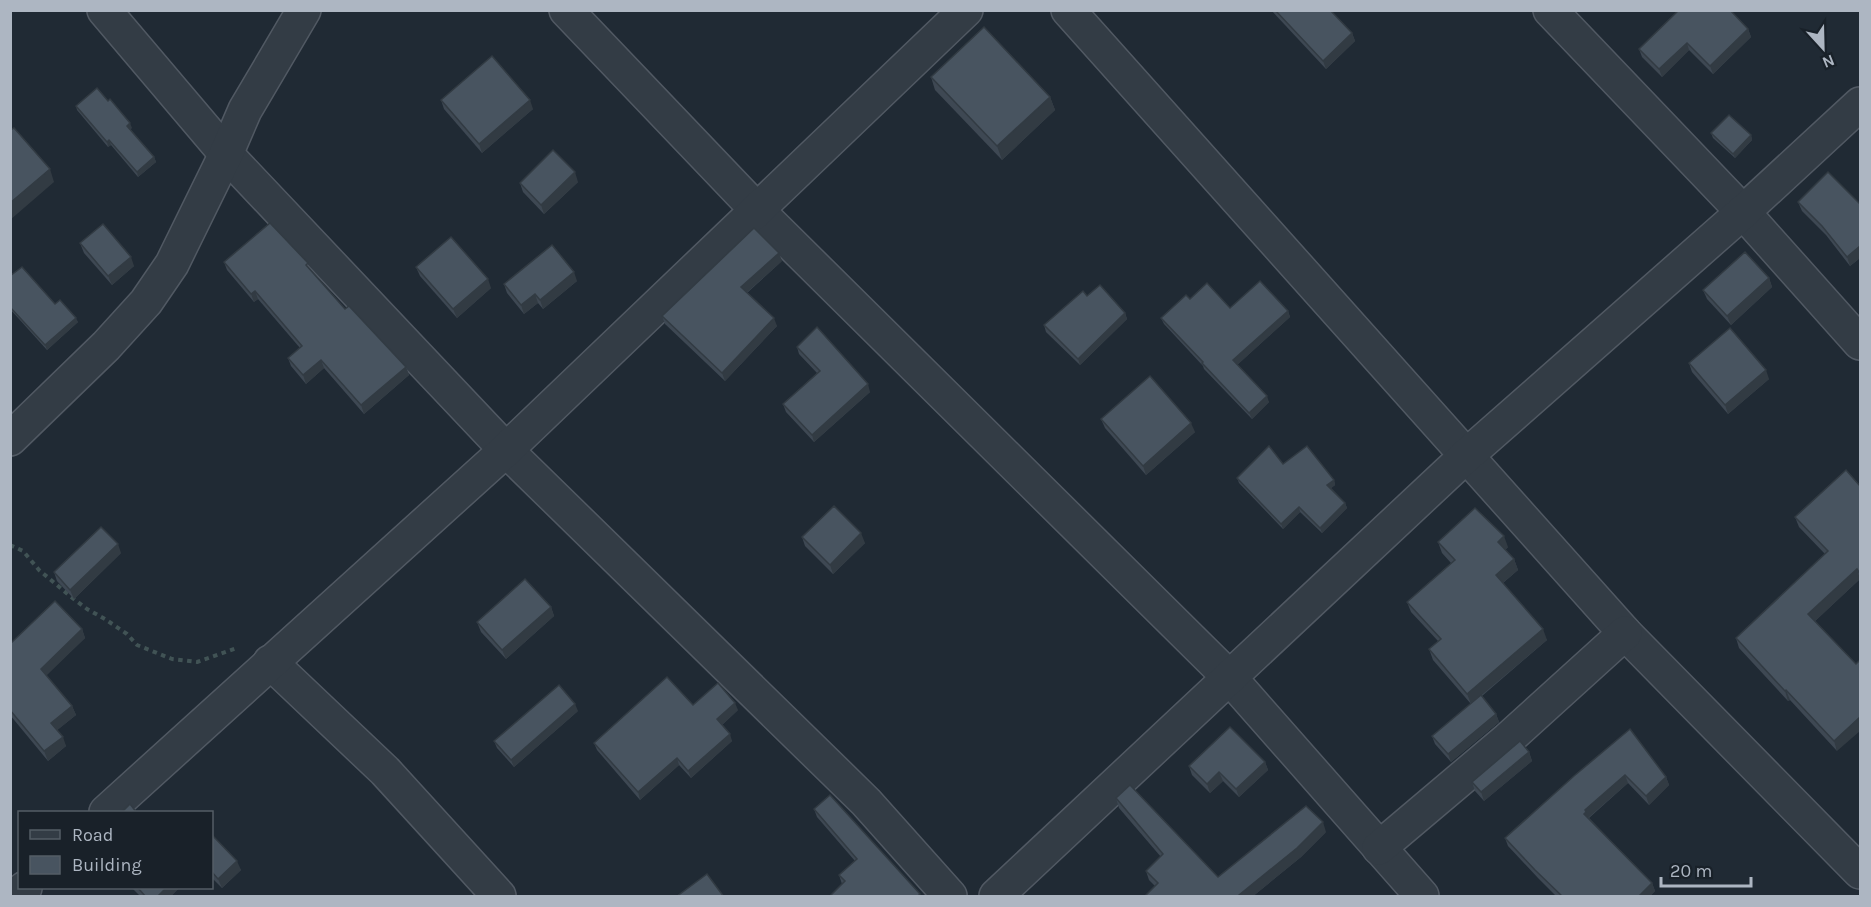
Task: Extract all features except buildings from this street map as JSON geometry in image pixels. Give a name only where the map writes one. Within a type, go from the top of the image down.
[{"type":"street","points":[[104,10],[226,154],[506,450],[866,802],[950,897]]},
{"type":"street","points":[[10,439],[106,346],[146,302],[172,264],[245,110],[304,10]]},
{"type":"street","points":[[566,10],[757,210],[1230,678],[1422,897]]},
{"type":"street","points":[[108,811],[506,450],[966,10]]},
{"type":"street","points":[[1068,10],[1625,633],[1860,872]]},
{"type":"street","points":[[1550,10],[1743,212],[1860,343]]},
{"type":"street","points":[[996,897],[1466,456],[1743,212],[1860,105]]},
{"type":"street","points":[[1379,848],[1508,739],[1625,633]]},
{"type":"street","points":[[270,662],[386,771],[499,897]]},
{"type":"path","points":[[10,545],[23,551],[39,570],[70,596],[127,634],[137,645],[172,659],[197,662],[239,647]]}]
